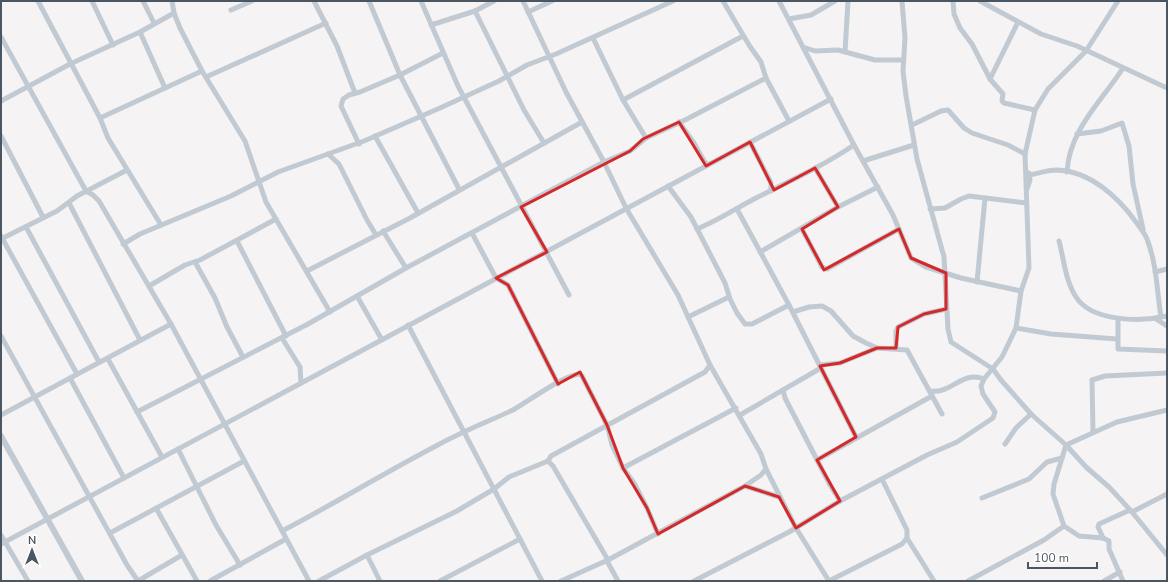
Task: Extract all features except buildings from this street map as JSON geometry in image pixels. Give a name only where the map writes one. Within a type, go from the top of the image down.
[{"type":"street","points":[[38,1],[70,64],[100,118],[108,138],[160,226]]},
{"type":"street","points":[[92,1],[113,45]]},
{"type":"street","points":[[143,1],[154,23]]},
{"type":"street","points":[[172,1],[174,13],[202,71],[245,141],[266,202],[330,312]]},
{"type":"street","points":[[231,10],[252,1]]},
{"type":"street","points":[[314,1],[326,23],[355,93]]},
{"type":"street","points":[[369,1],[400,75],[420,116],[460,189]]},
{"type":"street","points":[[421,1],[443,53],[464,96],[521,207],[547,252],[569,295]]},
{"type":"street","points":[[431,25],[475,11],[494,1]]},
{"type":"street","points":[[523,1],[549,57],[592,142],[604,162],[626,208],[678,295],[710,366],[736,408],[761,454],[766,469],[796,528],[829,581],[902,544],[907,538]]},
{"type":"street","points":[[528,12],[552,1]]},
{"type":"street","points":[[123,244],[140,234],[231,196],[278,172],[358,144],[507,76],[527,65],[593,38],[666,2],[672,1]]},
{"type":"street","points":[[723,1],[761,62],[766,78],[789,121]]},
{"type":"street","points":[[779,1],[854,145],[878,187],[899,229],[911,258],[926,267],[977,282],[1021,291]]},
{"type":"street","points":[[789,19],[811,15],[826,3],[835,1]]},
{"type":"street","points":[[845,52],[848,1]]},
{"type":"street","points":[[902,1],[905,38],[903,60],[914,145],[930,210],[944,257],[946,273],[946,309],[951,342],[993,369],[1031,414],[1066,445],[1086,467],[1109,487],[1165,548],[1167,555]]},
{"type":"street","points":[[953,1],[956,22],[972,44],[990,79],[1003,94],[1002,101],[1004,103],[1035,110]]},
{"type":"street","points":[[980,1],[1041,34],[1086,51],[1167,88]]},
{"type":"street","points":[[1027,189],[1025,178],[1025,154],[1035,110],[1048,89],[1086,51],[1118,1]]},
{"type":"street","points":[[475,11],[507,76],[544,143]]},
{"type":"street","points":[[1,101],[70,64],[140,32],[174,13]]},
{"type":"street","points":[[990,79],[1018,22]]},
{"type":"street","points":[[206,77],[326,23]]},
{"type":"street","points":[[140,32],[165,88]]},
{"type":"street","points":[[623,100],[744,36]]},
{"type":"street","points":[[1,37],[86,191],[99,201],[171,324],[308,579],[301,581]]},
{"type":"street","points":[[593,38],[623,100],[646,138]]},
{"type":"street","points":[[803,47],[815,51],[827,49],[845,52],[875,60],[903,60]]},
{"type":"street","points":[[810,60],[815,51]]},
{"type":"street","points":[[358,144],[342,106],[345,97],[400,75],[443,53]]},
{"type":"street","points":[[1067,172],[1069,156],[1077,134],[1123,68]]},
{"type":"street","points":[[100,118],[202,71]]},
{"type":"street","points":[[137,412],[284,337],[406,268],[604,162],[630,151],[646,138],[766,78]]},
{"type":"street","points":[[3,543],[547,252],[702,168],[706,163],[750,142],[831,99]]},
{"type":"street","points":[[912,125],[941,111],[948,110],[964,128],[972,133],[1008,145],[1025,154]]},
{"type":"street","points":[[307,271],[418,213],[582,122]]},
{"type":"street","points":[[679,122],[706,163]]},
{"type":"street","points":[[1077,134],[1101,131],[1122,123],[1129,146],[1132,177],[1143,230],[1151,251],[1155,272],[1158,318],[1167,326]]},
{"type":"street","points":[[1,136],[44,217]]},
{"type":"street","points":[[375,136],[418,213]]},
{"type":"street","points":[[750,142],[771,183],[771,191]]},
{"type":"street","points":[[697,229],[815,168],[854,145]]},
{"type":"street","points":[[863,161],[914,145]]},
{"type":"street","points":[[336,159],[337,152]]},
{"type":"street","points":[[328,154],[336,159],[376,234]]},
{"type":"street","points":[[815,168],[838,207]]},
{"type":"street","points":[[694,581],[796,528],[840,501],[927,455],[957,442],[993,418],[995,412],[981,390],[984,379],[993,369],[1007,347],[1016,328],[1021,291],[1029,268],[1026,203],[1030,175],[1026,169]]},
{"type":"street","points":[[77,374],[1,238],[26,227],[69,203],[86,191],[127,170]]},
{"type":"street","points":[[1030,175],[1058,170],[1088,179],[1101,185],[1131,215],[1143,230]]},
{"type":"street","points":[[771,183],[778,187]]},
{"type":"street","points":[[668,186],[685,208],[725,283],[729,297],[737,313],[748,325],[789,305]]},
{"type":"street","points":[[760,252],[838,207],[878,187]]},
{"type":"street","points":[[930,210],[944,208],[965,197],[1026,203]]},
{"type":"street","points":[[977,282],[985,198]]},
{"type":"street","points":[[69,203],[140,340]]},
{"type":"street","points":[[737,209],[793,312],[856,437]]},
{"type":"street","points":[[1131,215],[1140,210]]},
{"type":"street","points":[[148,286],[185,265],[195,262],[237,241],[276,219]]},
{"type":"street","points":[[26,227],[99,362]]},
{"type":"street","points":[[802,228],[822,267],[827,269],[899,229]]},
{"type":"street","points":[[383,231],[406,268]]},
{"type":"street","points":[[472,233],[496,278],[508,285],[558,384]]},
{"type":"street","points":[[237,241],[300,367],[301,383]]},
{"type":"street","points":[[1059,241],[1067,278],[1079,301],[1089,310],[1118,319],[1158,318],[1167,316]]},
{"type":"street","points":[[195,262],[215,298],[227,327],[243,357]]},
{"type":"street","points":[[1155,272],[1167,269]]},
{"type":"street","points":[[358,296],[382,340]]},
{"type":"street","points":[[688,317],[729,297]]},
{"type":"street","points":[[793,312],[819,306],[826,308],[835,314],[853,336],[877,348]]},
{"type":"street","points":[[896,348],[898,327],[924,314],[946,309]]},
{"type":"street","points":[[1118,319],[1117,346],[1120,350],[1167,351]]},
{"type":"street","points":[[1,415],[171,324]]},
{"type":"street","points":[[408,325],[542,581]]},
{"type":"street","points":[[1016,328],[1051,334],[1117,339]]},
{"type":"street","points":[[1,336],[127,565],[138,581],[182,555]]},
{"type":"street","points":[[740,415],[821,366],[840,363],[877,348],[904,349],[910,353],[942,414]]},
{"type":"street","points":[[108,359],[162,457]]},
{"type":"street","points":[[319,581],[367,555],[436,522],[494,489],[509,477],[548,461],[551,456],[705,372],[710,366]]},
{"type":"street","points":[[1093,432],[1092,380],[1105,376],[1167,373]]},
{"type":"street","points":[[282,531],[319,512],[394,468],[511,410],[576,374],[582,376],[607,425],[612,445],[623,468],[634,483],[658,534]]},
{"type":"street","points":[[930,391],[941,391],[970,376],[984,379]]},
{"type":"street","points":[[70,378],[124,478]]},
{"type":"street","points":[[783,390],[785,398],[840,501]]},
{"type":"street","points":[[817,460],[932,396]]},
{"type":"street","points":[[623,468],[736,408]]},
{"type":"street","points":[[1123,581],[1109,549],[1109,541],[1103,538],[1078,536],[1064,526],[1053,494],[1062,458],[1066,445],[1093,432],[1131,417],[1167,410]]},
{"type":"street","points":[[1005,444],[1016,428],[1031,414]]},
{"type":"street","points":[[1,436],[82,581]]},
{"type":"street","points":[[178,449],[216,525],[240,565]]},
{"type":"street","points":[[553,466],[554,459],[557,454]]},
{"type":"street","points":[[982,498],[1034,476],[1047,462],[1062,458]]},
{"type":"street","points":[[110,533],[244,461]]},
{"type":"street","points":[[548,461],[553,466],[618,581]]},
{"type":"street","points":[[561,581],[658,534],[745,486],[761,475],[766,469]]},
{"type":"street","points":[[882,479],[907,530],[907,538],[934,581]]},
{"type":"street","points":[[745,486],[779,496]]},
{"type":"street","points":[[1103,538],[1098,527],[1099,524],[1167,494]]},
{"type":"street","points":[[156,508],[197,581]]},
{"type":"street","points":[[970,581],[1044,540],[1064,526]]},
{"type":"street","points":[[1,535],[3,543],[28,581]]},
{"type":"street","points":[[210,581],[286,539]]},
{"type":"street","points":[[440,581],[520,539]]},
{"type":"street","points":[[367,555],[380,581]]},
{"type":"street","points":[[1104,581],[1120,572]]},
{"type":"highlighted area","points":[[679,122],[706,166],[750,142],[774,190],[815,168],[838,207],[802,229],[824,270],[899,229],[911,258],[946,273],[946,309],[924,314],[898,327],[896,348],[877,348],[840,363],[820,366],[856,437],[817,460],[840,501],[796,528],[779,497],[745,486],[658,534],[647,508],[623,468],[607,425],[580,372],[558,384],[508,285],[496,278],[547,252],[521,207],[630,151],[643,139]]}]
